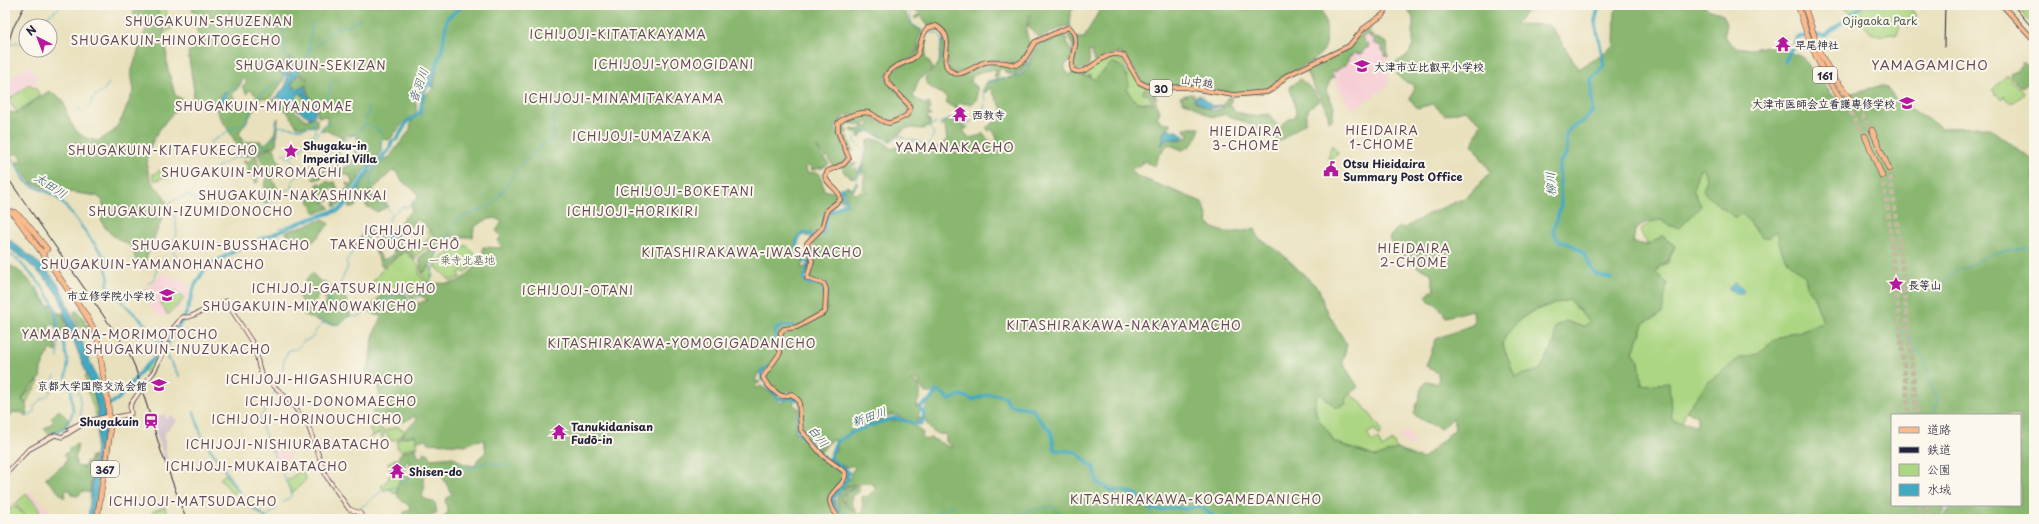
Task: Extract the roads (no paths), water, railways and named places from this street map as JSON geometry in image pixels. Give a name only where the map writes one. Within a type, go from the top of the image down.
[{"type":"highway","name":"161","points":[[1798,5],[1808,32],[1815,41],[1826,65],[1853,102]]},
{"type":"highway","name":"161","points":[[1804,6],[1809,41],[1819,66],[1846,106]]},
{"type":"highway","points":[[1872,130],[1888,169]]},
{"type":"highway","points":[[1866,136],[1882,176]]},
{"type":"highway","name":"367","points":[[5,203],[17,216],[86,315],[97,335],[109,405],[110,434],[97,519]]},
{"type":"highway","name":"367","points":[[5,207],[27,224],[47,249],[42,253]]},
{"type":"main road","name":"山中越","points":[[839,519],[830,506],[830,499],[845,479],[845,472],[823,456],[801,430],[799,402],[795,395],[779,395],[767,385],[763,377],[780,353],[781,332],[784,329],[797,327],[825,312],[826,286],[821,282],[807,278],[812,261],[807,243],[822,228],[827,210],[839,201],[840,198],[837,190],[828,182],[826,176],[828,170],[844,164],[849,158],[849,153],[838,132],[838,123],[845,118],[865,113],[873,115],[880,121],[890,123],[907,115],[910,109],[909,105],[888,83],[886,77],[890,70],[916,56],[925,31],[934,26],[945,33],[947,66],[951,72],[956,73],[964,72],[986,62],[1016,65],[1021,63],[1032,46],[1039,40],[1067,27],[1071,28],[1076,44],[1072,68],[1076,72],[1084,71],[1105,56],[1120,54],[1126,58],[1139,82],[1147,86],[1156,88],[1185,87],[1233,95],[1245,95],[1270,90],[1286,76],[1318,60],[1343,50],[1352,44],[1363,29],[1384,14],[1387,5]]},
{"type":"main road","points":[[2002,5],[2034,40]]},
{"type":"main road","points":[[5,475],[28,450],[56,435],[61,436],[83,424],[130,413],[130,405],[154,371],[160,352],[171,331],[184,317],[226,301],[255,347],[262,375],[289,400],[308,425],[325,473],[349,509],[360,513],[363,519]]},
{"type":"water","points":[[287,61],[289,65],[285,68],[288,75],[291,75],[290,65],[299,68],[298,73],[291,85],[292,87],[299,89],[305,86],[307,94],[315,106],[315,115],[310,118],[281,98],[275,98],[284,89],[287,80],[286,77],[280,72]],"holes":[[[299,92],[305,98],[304,107],[299,104],[296,98]]]},
{"type":"water","points":[[436,67],[433,88],[423,82],[431,75]]},
{"type":"water","points":[[226,91],[225,101],[229,106],[228,108],[224,108],[219,103],[223,93]]},
{"type":"water","points":[[1200,95],[1212,106],[1222,105],[1224,108],[1221,106],[1207,108],[1195,100],[1196,96]]},
{"type":"water","points":[[1168,129],[1179,132],[1185,136],[1181,139],[1167,139],[1161,146],[1164,138],[1163,134]]},
{"type":"water","points":[[397,228],[398,233],[396,240],[394,235],[387,242],[387,244],[383,240],[392,230]]},
{"type":"water","points":[[5,236],[46,269],[60,287],[102,391],[106,424],[94,519],[88,519],[98,428],[98,411],[93,391],[64,315],[63,306],[58,296],[42,276],[5,245]]},
{"type":"water","points":[[396,240],[401,248],[399,249],[397,247],[392,250],[388,245],[394,247],[398,245]]},
{"type":"water","points":[[1735,282],[1744,290],[1741,295],[1728,289]]},
{"type":"waterway","name":"太田川","points":[[5,8],[10,5]]},
{"type":"waterway","points":[[45,18],[63,5]]},
{"type":"waterway","name":"音羽川","points":[[435,70],[442,50],[447,18],[460,8],[460,5]]},
{"type":"waterway","points":[[907,5],[912,24],[923,31]]},
{"type":"waterway","name":"柳川","points":[[1599,5],[1595,21],[1604,64],[1591,79],[1592,112],[1583,122],[1572,127],[1566,133],[1567,154],[1560,162],[1559,167],[1561,206],[1553,230],[1557,239],[1580,250],[1587,259],[1593,271],[1603,277],[1611,278]]},
{"type":"waterway","points":[[1785,62],[1797,37],[1816,35],[1825,36],[1863,5]]},
{"type":"waterway","points":[[309,52],[338,27],[348,26],[360,19]]},
{"type":"waterway","points":[[300,67],[305,65],[313,22]]},
{"type":"waterway","points":[[283,24],[285,55],[290,58]]},
{"type":"waterway","points":[[926,32],[937,33],[942,38],[940,63]]},
{"type":"waterway","points":[[986,101],[982,91],[986,83],[1023,74],[1035,48],[1039,45],[1050,42],[1055,35]]},
{"type":"waterway","points":[[7,46],[18,42]]},
{"type":"waterway","points":[[210,143],[231,129],[246,122],[250,111],[260,95],[283,78]]},
{"type":"waterway","points":[[226,91],[237,86],[241,80]]},
{"type":"waterway","name":"音羽川","points":[[107,406],[118,399],[145,367],[164,349],[186,314],[195,285],[206,267],[242,247],[305,221],[340,210],[350,199],[370,168],[389,150],[392,141],[397,139],[407,122],[420,113],[423,94],[429,81]]},
{"type":"waterway","points":[[324,100],[331,93],[329,87],[332,82]]},
{"type":"waterway","points":[[89,107],[94,96],[102,92],[109,83]]},
{"type":"waterway","points":[[520,166],[542,145],[554,138],[553,116],[576,96]]},
{"type":"waterway","points":[[315,105],[323,101]]},
{"type":"waterway","points":[[976,115],[983,111],[985,104]]},
{"type":"waterway","points":[[366,120],[370,107]]},
{"type":"waterway","points":[[77,108],[84,112],[88,109]]},
{"type":"waterway","points":[[964,124],[970,123],[974,117]]},
{"type":"waterway","points":[[940,123],[950,118],[963,124]]},
{"type":"waterway","points":[[282,154],[291,153],[316,132],[312,120]]},
{"type":"waterway","points":[[276,121],[278,126]]},
{"type":"waterway","name":"音羽川","points":[[280,228],[335,209],[344,202],[366,169],[381,153],[382,133],[365,123],[360,131]]},
{"type":"waterway","points":[[293,156],[319,132],[324,125],[330,124]]},
{"type":"waterway","points":[[931,140],[934,133],[931,129],[932,124],[936,124]]},
{"type":"waterway","points":[[304,128],[314,125]]},
{"type":"waterway","points":[[278,133],[278,126],[303,129]]},
{"type":"waterway","points":[[856,136],[864,130],[886,139],[899,136],[905,138]]},
{"type":"waterway","points":[[305,170],[315,160],[323,155],[336,152],[345,141],[357,134]]},
{"type":"waterway","points":[[254,152],[278,135]]},
{"type":"waterway","points":[[841,189],[843,187],[851,190],[853,188],[863,165],[864,151],[855,142],[855,138]]},
{"type":"waterway","points":[[908,140],[917,141],[928,146],[930,142]]},
{"type":"waterway","points":[[244,157],[253,152]]},
{"type":"waterway","name":"太田川","points":[[5,157],[10,158],[16,163],[22,176],[28,183],[53,195],[70,211],[107,259],[105,265],[109,279],[107,284],[117,297],[147,326],[161,346]]},
{"type":"waterway","points":[[216,168],[235,157],[241,157]]},
{"type":"waterway","points":[[286,157],[290,157],[300,170]]},
{"type":"waterway","points":[[370,188],[372,175],[386,160]]},
{"type":"waterway","points":[[283,503],[292,495],[259,421],[265,410],[265,403],[272,397],[282,378],[284,359],[289,350],[296,349],[304,341],[312,338],[317,329],[323,323],[333,325],[338,324],[350,316],[358,317],[368,311],[380,311],[382,309],[383,300],[394,294],[405,294],[413,301],[426,286],[438,251],[449,236],[452,226],[467,215],[493,204],[502,193],[517,168]]},
{"type":"waterway","points":[[296,178],[303,172]]},
{"type":"waterway","points":[[285,191],[293,187],[292,181],[295,179]]},
{"type":"waterway","name":"白川","points":[[824,297],[824,286],[821,284],[809,284],[804,279],[810,263],[799,255],[797,242],[801,234],[806,233],[816,237],[824,232],[827,214],[846,203],[841,189]]},
{"type":"waterway","points":[[256,190],[261,200]]},
{"type":"waterway","points":[[170,202],[188,195],[198,202],[219,192]]},
{"type":"waterway","points":[[263,201],[264,204],[276,198],[280,193]]},
{"type":"waterway","points":[[370,194],[385,205],[391,212]]},
{"type":"waterway","points":[[396,211],[402,207],[407,207],[417,199]]},
{"type":"waterway","points":[[169,205],[174,216]]},
{"type":"waterway","points":[[379,238],[386,229],[391,215],[394,212]]},
{"type":"waterway","points":[[148,284],[155,278],[157,266],[165,261],[176,258],[171,248],[177,234],[175,217]]},
{"type":"waterway","points":[[323,323],[318,316],[338,289],[348,266],[346,261],[365,236],[375,234],[378,237]]},
{"type":"waterway","points":[[1937,292],[1950,275],[1990,254],[2034,246]]},
{"type":"waterway","points":[[5,251],[16,258],[42,286],[56,308],[58,330],[62,336],[68,362],[66,378],[71,391],[73,411],[70,419]]},
{"type":"waterway","points":[[37,286],[39,295],[55,316],[58,332]]},
{"type":"waterway","name":"白川","points":[[779,345],[774,331],[782,326],[793,326]]},
{"type":"waterway","points":[[1897,330],[1915,347],[1925,363],[1928,381],[1935,392],[1937,399],[1934,414]]},
{"type":"waterway","points":[[58,358],[59,335]]},
{"type":"waterway","name":"太田川","points":[[162,348],[179,376]]},
{"type":"waterway","name":"白川","points":[[762,380],[762,372],[769,366]]},
{"type":"waterway","points":[[52,386],[55,376]]},
{"type":"waterway","name":"白川","points":[[767,386],[780,399],[794,398],[797,400]]},
{"type":"waterway","points":[[45,398],[50,393],[51,388]]},
{"type":"waterway","name":"新田川","points":[[830,458],[836,442],[857,430],[894,418],[918,424],[922,423],[924,413],[921,410],[921,406],[931,399],[936,391],[941,392],[950,400],[961,395],[973,400],[993,394],[1005,397],[1009,405],[1033,409],[1038,418],[1051,431],[1054,448],[1056,450],[1076,452],[1095,469],[1097,482],[1111,491],[1122,491],[1136,494],[1150,509],[1161,510],[1175,507],[1184,509],[1199,506],[1217,519]]},
{"type":"waterway","points":[[80,395],[81,420]]},
{"type":"waterway","points":[[24,417],[30,416],[34,411],[34,406],[44,397]]},
{"type":"waterway","name":"太田川","points":[[194,412],[202,437],[241,494]]},
{"type":"waterway","name":"白川","points":[[799,415],[798,428],[800,434],[823,457]]},
{"type":"waterway","points":[[66,426],[69,421]]},
{"type":"waterway","points":[[53,434],[64,428]]},
{"type":"waterway","name":"白川","points":[[829,458],[848,472],[847,479],[832,500],[834,506],[844,519]]},
{"type":"waterway","points":[[420,469],[433,473],[450,466],[459,466],[469,469],[490,461],[498,465],[502,464],[510,466]]},
{"type":"waterway","points":[[359,508],[380,492],[397,486],[419,469]]},
{"type":"waterway","name":"太田川","points":[[247,502],[266,519]]},
{"type":"waterway","points":[[928,518],[954,504]]},
{"type":"waterway","points":[[1018,519],[1025,511],[1053,506],[1062,519]]},
{"type":"waterway","points":[[1941,519],[1948,506]]},
{"type":"waterway","points":[[265,518],[277,508]]},
{"type":"waterway","points":[[1150,509],[1154,519]]},
{"type":"waterway","name":"新田川","points":[[1221,519],[1227,517],[1235,519]]},
{"type":"tunnel","points":[[1853,102],[1872,130]]},
{"type":"tunnel","points":[[1846,106],[1865,136]]},
{"type":"tunnel","points":[[1889,169],[1897,223],[1917,414]]},
{"type":"tunnel","points":[[1882,176],[1888,211],[1909,414]]},
{"type":"tunnel","points":[[1919,506],[1921,519]]},
{"type":"tunnel","points":[[1927,506],[1929,519]]},
{"type":"railway","points":[[5,53],[13,28],[25,5]]},
{"type":"railway","points":[[1944,47],[1945,5]]},
{"type":"railway","points":[[2013,5],[2034,30]]},
{"type":"railway","points":[[5,174],[128,351],[135,367],[161,451],[186,519]]},
{"type":"place","name":"早尾神社","points":[[1783,44]]},
{"type":"place","name":"大津市立比叡平小学校","points":[[1362,66]]},
{"type":"place","name":"大津市医師会立看護専修学校","points":[[1907,103]]},
{"type":"place","name":"西教寺","points":[[960,114]]},
{"type":"place","name":"Shugaku-in Imperial Villa","points":[[291,151]]},
{"type":"place","name":"Otsu Hieidaira Summary Post Office","points":[[1331,169]]},
{"type":"place","name":"長等山","points":[[1896,284]]},
{"type":"place","name":"市立修学院小学校","points":[[167,295]]},
{"type":"place","name":"京都大学国際交流会館","points":[[159,385]]},
{"type":"place","name":"Shugakuin","points":[[151,421]]},
{"type":"place","name":"Tanukidanisan Fudō-in","points":[[559,432]]},
{"type":"place","name":"Shisen-do","points":[[397,471]]},
{"type":"district","name":"SHUGAKUIN-SHUZENAN","points":[[209,21]]},
{"type":"district","name":"ICHIJOJI-KITATAKAYAMA","points":[[618,34]]},
{"type":"district","name":"SHUGAKUIN-HINOKITOGECHO","points":[[176,40]]},
{"type":"district","name":"ICHIJOJI-YOMOGIDANI","points":[[674,64]]},
{"type":"district","name":"YAMAGAMICHO","points":[[1930,64]]},
{"type":"district","name":"SHUGAKUIN-SEKIZAN","points":[[311,65]]},
{"type":"district","name":"ICHIJOJI-MINAMITAKAYAMA","points":[[624,98]]},
{"type":"district","name":"SHUGAKUIN-MIYANOMAE","points":[[264,106]]},
{"type":"district","name":"ICHIJOJI-UMAZAKA","points":[[642,136]]},
{"type":"district","name":"HIEIDAIRA 1-CHOME","points":[[1382,137]]},
{"type":"district","name":"HIEIDAIRA 3-CHOME","points":[[1246,138]]},
{"type":"district","name":"YAMANAKACHO","points":[[955,146]]},
{"type":"district","name":"SHUGAKUIN-KITAFUKECHO","points":[[163,150]]},
{"type":"district","name":"SHUGAKUIN-MUROMACHI","points":[[252,172]]},
{"type":"district","name":"ICHIJOJI-BOKETANI","points":[[685,191]]},
{"type":"district","name":"SHUGAKUIN-NAKASHINKAI","points":[[293,195]]},
{"type":"district","name":"SHUGAKUIN-IZUMIDONOCHO","points":[[191,211]]},
{"type":"district","name":"ICHIJOJI-HORIKIRI","points":[[633,211]]},
{"type":"district","name":"ICHIJOJI TAKENOUCHI-CHŌ","points":[[395,237]]},
{"type":"district","name":"SHUGAKUIN-BUSSHACHO","points":[[221,245]]},
{"type":"district","name":"KITASHIRAKAWA-IWASAKACHO","points":[[752,252]]},
{"type":"district","name":"HIEIDAIRA 2-CHOME","points":[[1414,255]]},
{"type":"district","name":"SHUGAKUIN-YAMANOHANACHO","points":[[153,264]]},
{"type":"district","name":"ICHIJOJI-GATSURINJICHO","points":[[344,288]]},
{"type":"district","name":"ICHIJOJI-OTANI","points":[[578,290]]},
{"type":"district","name":"SHUGAKUIN-MIYANOWAKICHO","points":[[310,306]]},
{"type":"district","name":"KITASHIRAKAWA-NAKAYAMACHO","points":[[1124,325]]},
{"type":"district","name":"YAMABANA-MORIMOTOCHO","points":[[120,334]]},
{"type":"district","name":"KITASHIRAKAWA-YOMOGIGADANICHO","points":[[682,343]]},
{"type":"district","name":"SHUGAKUIN-INUZUKACHO","points":[[178,349]]},
{"type":"district","name":"ICHIJOJI-HIGASHIURACHO","points":[[320,379]]},
{"type":"district","name":"ICHIJOJI-DONOMAECHO","points":[[331,401]]},
{"type":"district","name":"ICHIJOJI-HORINOUCHICHO","points":[[307,419]]},
{"type":"district","name":"ICHIJOJI-NISHIURABATACHO","points":[[288,444]]},
{"type":"district","name":"ICHIJOJI-MUKAIBATACHO","points":[[257,466]]},
{"type":"district","name":"KITASHIRAKAWA-KOGAMEDANICHO","points":[[1196,499]]},
{"type":"district","name":"ICHIJOJI-MATSUDACHO","points":[[193,501]]},
{"type":"park label","name":"Ojigaoka Park","points":[[1880,20]]},
{"type":"park label","name":"一乗寺北墓地","points":[[462,259]]}]
